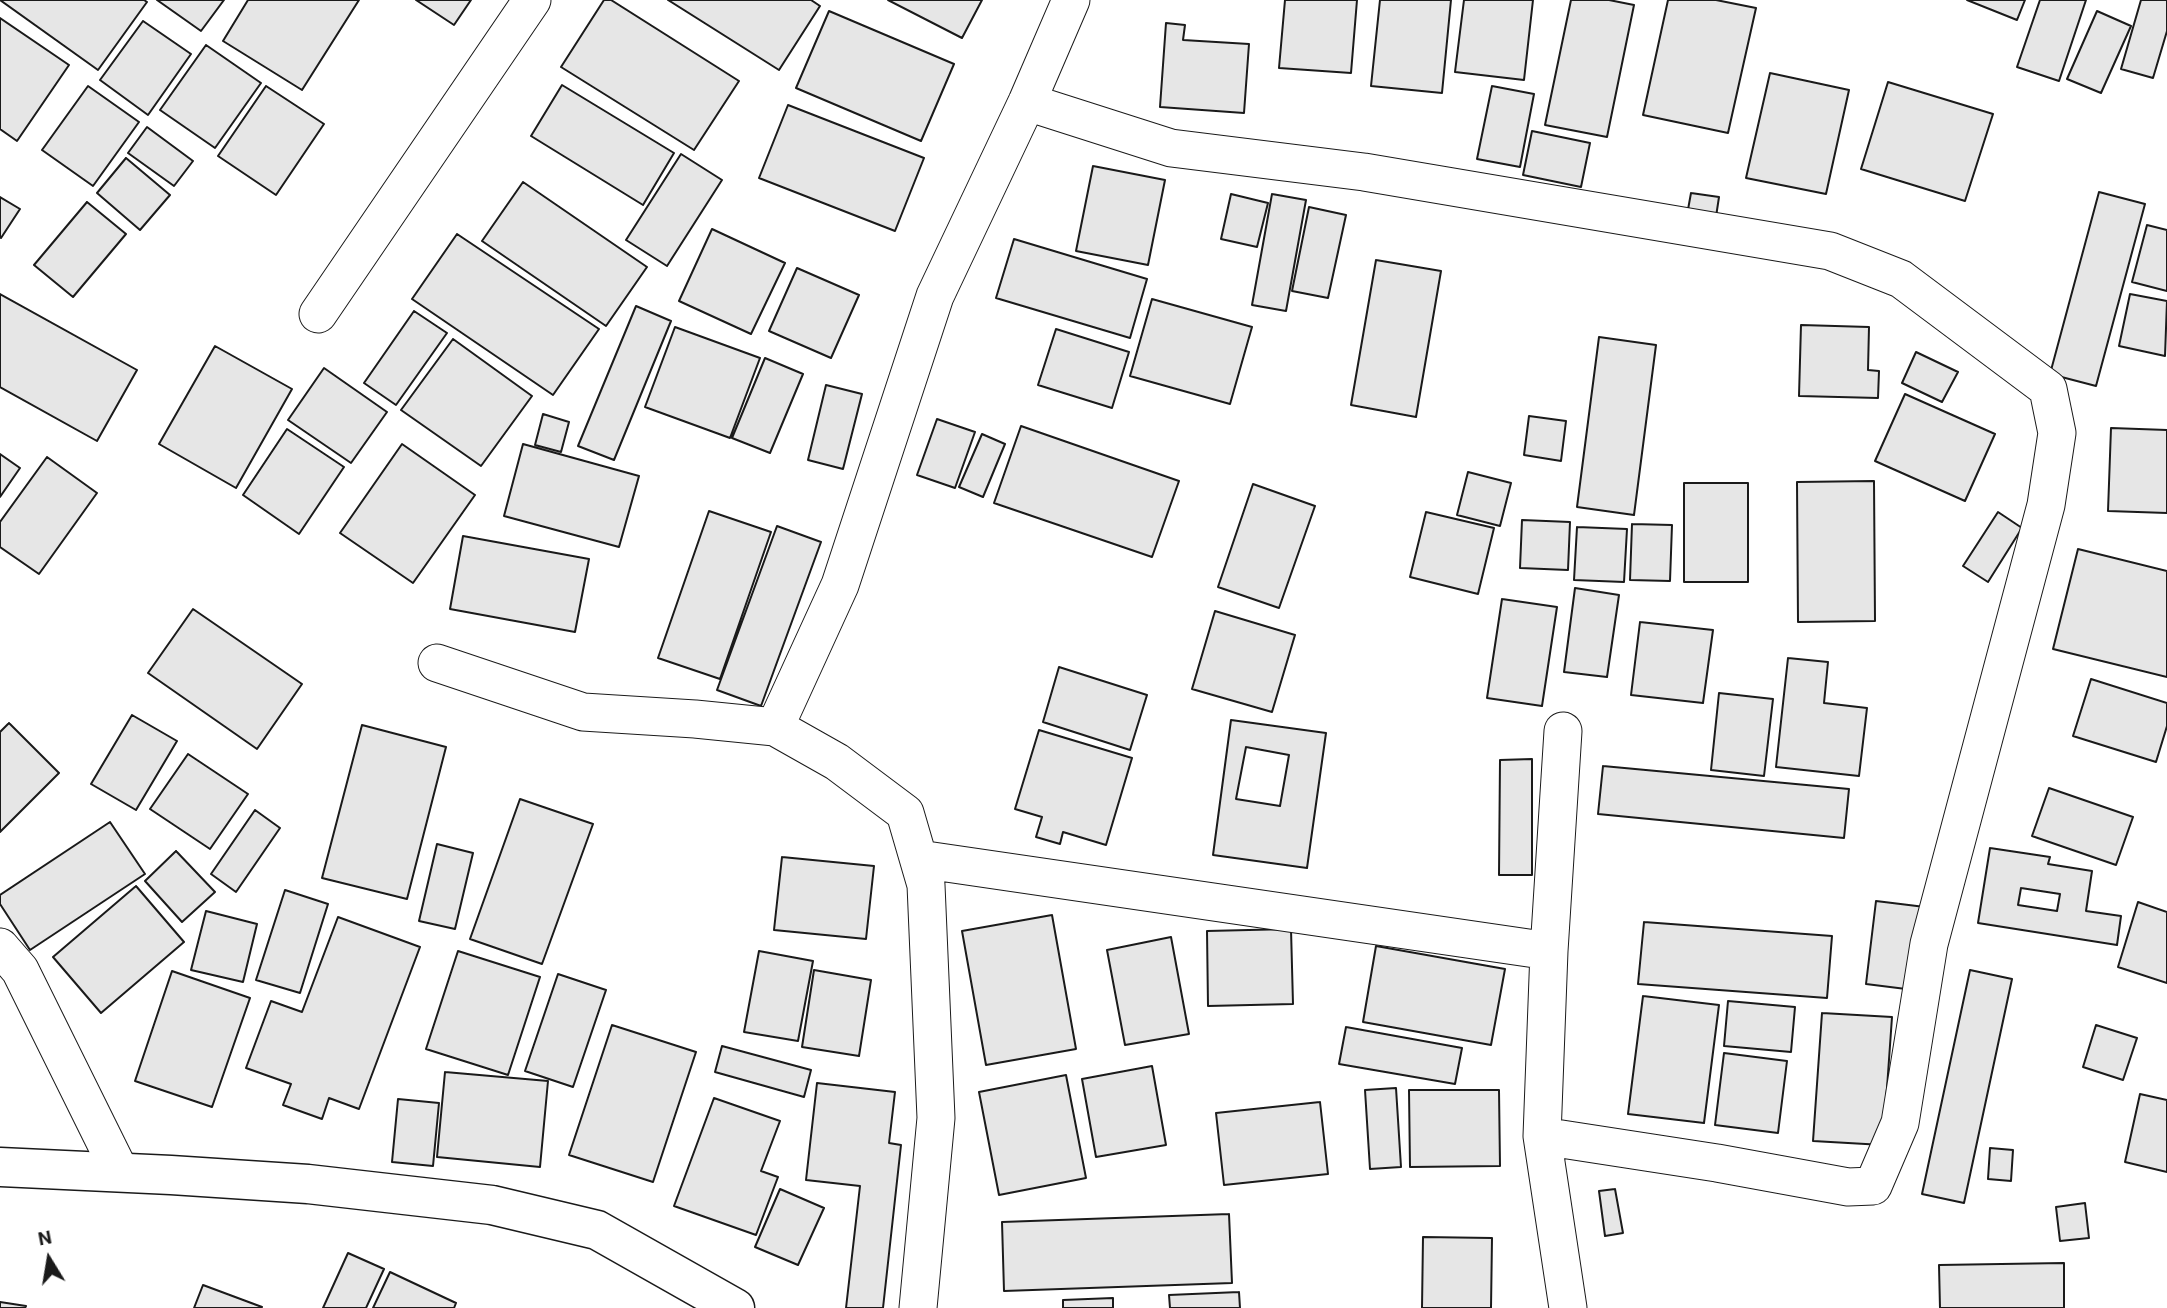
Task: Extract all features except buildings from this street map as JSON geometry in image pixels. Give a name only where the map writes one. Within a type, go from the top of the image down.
[{"type":"street","points":[[318,314],[532,0]]},
{"type":"street","points":[[775,727],[840,585],[935,296],[1027,102],[1071,0]]},
{"type":"street","points":[[1027,102],[1171,148],[1364,172],[1830,251],[1902,279],[2048,389],[2057,433],[2046,505],[1929,944],[1900,1123],[1873,1186],[1848,1187],[1717,1163],[1542,1136]]},
{"type":"street","points":[[437,663],[583,712],[775,727],[837,762],[905,813],[926,885],[936,1118],[918,1308]]},
{"type":"street","points":[[1563,731],[1549,951],[1542,1136],[1568,1308]]},
{"type":"street","points":[[919,859],[1549,951]]},
{"type":"street","points":[[0,947],[20,970],[120,1172]]},
{"type":"street","points":[[0,1167],[308,1184],[492,1205],[597,1230],[735,1308]]}]
